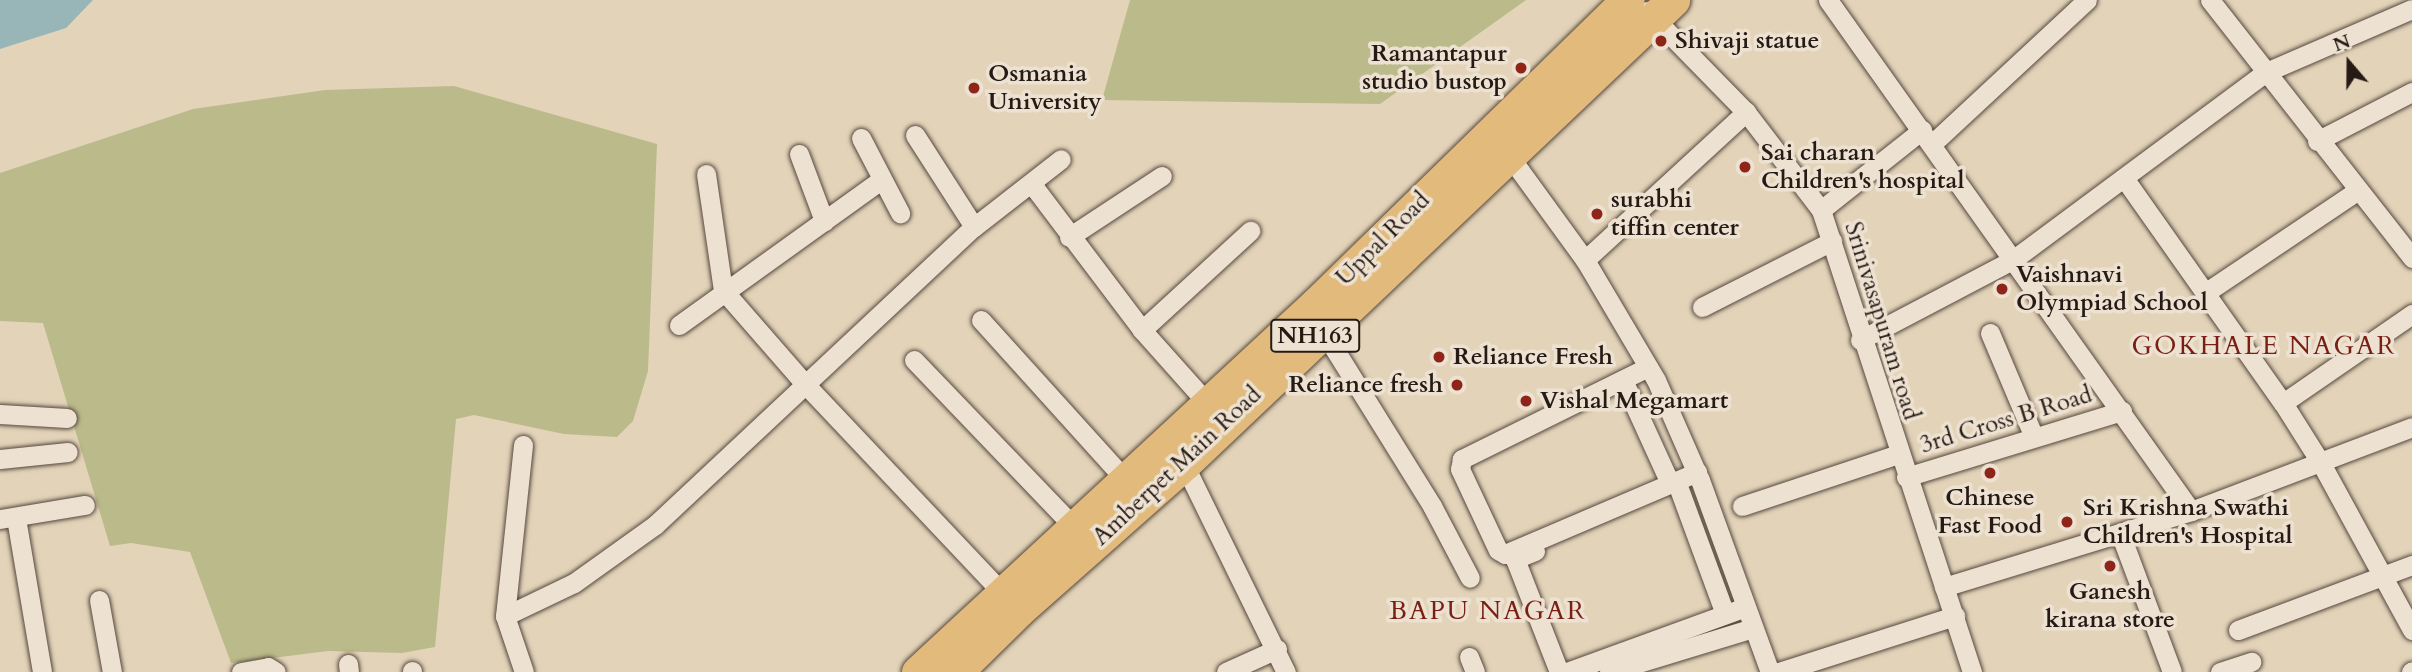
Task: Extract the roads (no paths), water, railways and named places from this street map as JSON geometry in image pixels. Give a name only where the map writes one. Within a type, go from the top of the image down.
[{"type":"highway","name":"Amberpet Main Road","points":[[956,672],[1176,451],[1322,329],[1500,144],[1648,4]]},
{"type":"highway","name":"Uppal Road","points":[[918,672],[1124,478],[1176,451],[1207,403],[1500,144]]},
{"type":"street","points":[[1828,0],[2192,511]]},
{"type":"street","points":[[1821,210],[1927,137],[2087,0]]},
{"type":"street","points":[[2210,0],[2316,141],[2412,258]]},
{"type":"street","name":"Srinivasapuram road","points":[[1648,4],[1746,112],[1821,210],[1860,340],[1972,672]]},
{"type":"street","points":[[1860,340],[2014,259],[2264,73],[2412,9]]},
{"type":"street","points":[[2316,141],[2412,92]]},
{"type":"street","points":[[1585,260],[1746,112]]},
{"type":"street","points":[[915,135],[974,227]]},
{"type":"street","points":[[861,138],[900,213]]},
{"type":"street","points":[[1500,144],[1585,260],[1648,367],[1698,476],[1770,672]]},
{"type":"street","points":[[799,154],[824,221]]},
{"type":"street","points":[[505,616],[574,583],[655,525],[974,227],[1061,159]]},
{"type":"street","points":[[706,174],[723,289],[804,383],[1001,591]]},
{"type":"street","points":[[1069,237],[1162,176]]},
{"type":"street","points":[[2124,178],[2283,403],[2385,575],[2412,630]]},
{"type":"street","points":[[679,325],[723,289],[881,180]]},
{"type":"street","points":[[1031,183],[1069,237],[1142,330],[1207,403]]},
{"type":"street","points":[[2205,293],[2358,190]]},
{"type":"street","points":[[1142,330],[1250,231]]},
{"type":"street","points":[[1702,307],[1832,241]]},
{"type":"street","points":[[2283,403],[2412,314]]},
{"type":"street","points":[[981,320],[1124,478]]},
{"type":"street","points":[[1322,329],[1471,578]]},
{"type":"street","points":[[1990,333],[2034,437]]},
{"type":"street","points":[[914,360],[1072,525]]},
{"type":"street","points":[[1648,367],[1462,459],[1460,469],[1498,550],[1505,554],[1675,486]]},
{"type":"street","points":[[1623,380],[1675,486],[1725,614]]},
{"type":"street","name":"3rd Cross B Road","points":[[1906,477],[2122,411]]},
{"type":"street","points":[[0,414],[67,418]]},
{"type":"street","points":[[1944,587],[2192,511],[2322,465],[2412,427]]},
{"type":"street","points":[[523,445],[505,616],[524,672]]},
{"type":"street","points":[[1176,451],[1277,649],[1286,672]]},
{"type":"street","points":[[0,459],[68,452]]},
{"type":"street","points":[[1742,506],[1898,454]]},
{"type":"street","points":[[1559,672],[1515,559],[1698,476]]},
{"type":"street","points":[[42,672],[8,519],[85,505]]},
{"type":"street","points":[[2120,533],[2172,672]]},
{"type":"street","points":[[2238,630],[2412,565]]},
{"type":"street","points":[[99,600],[112,672]]},
{"type":"street","points":[[1567,672],[1746,607]]},
{"type":"street","points":[[1779,672],[1955,616]]},
{"type":"street","points":[[1609,672],[1754,628]]},
{"type":"street","points":[[1227,672],[1277,649]]},
{"type":"street","points":[[2220,672],[2251,662]]},
{"type":"street","points":[[241,672],[268,667],[276,672]]},
{"type":"water","points":[[0,0],[93,0],[66,28],[0,49]]},
{"type":"place","name":"Shivaji statue","points":[[1661,41]]},
{"type":"place","name":"Ramantapur studio bustop","points":[[1521,68]]},
{"type":"place","name":"Osmania University","points":[[974,88]]},
{"type":"place","name":"Sai charan Children's hospital","points":[[1745,167]]},
{"type":"place","name":"surabhi tiffin center","points":[[1597,214]]},
{"type":"place","name":"Vaishnavi Olympiad School","points":[[2002,289]]},
{"type":"place","name":"Reliance Fresh","points":[[1439,357]]},
{"type":"place","name":"Reliance fresh","points":[[1457,385]]},
{"type":"place","name":"Vishal Megamart","points":[[1526,401]]},
{"type":"place","name":"Chinese Fast Food","points":[[1990,473]]},
{"type":"place","name":"Sri Krishna Swathi Children's Hospital","points":[[2067,522]]},
{"type":"place","name":"Ganesh kirana store","points":[[2110,566]]},
{"type":"district","name":"GOKHALE NAGAR","points":[[2264,346]]},
{"type":"district","name":"BAPU NAGAR","points":[[1488,611]]}]
